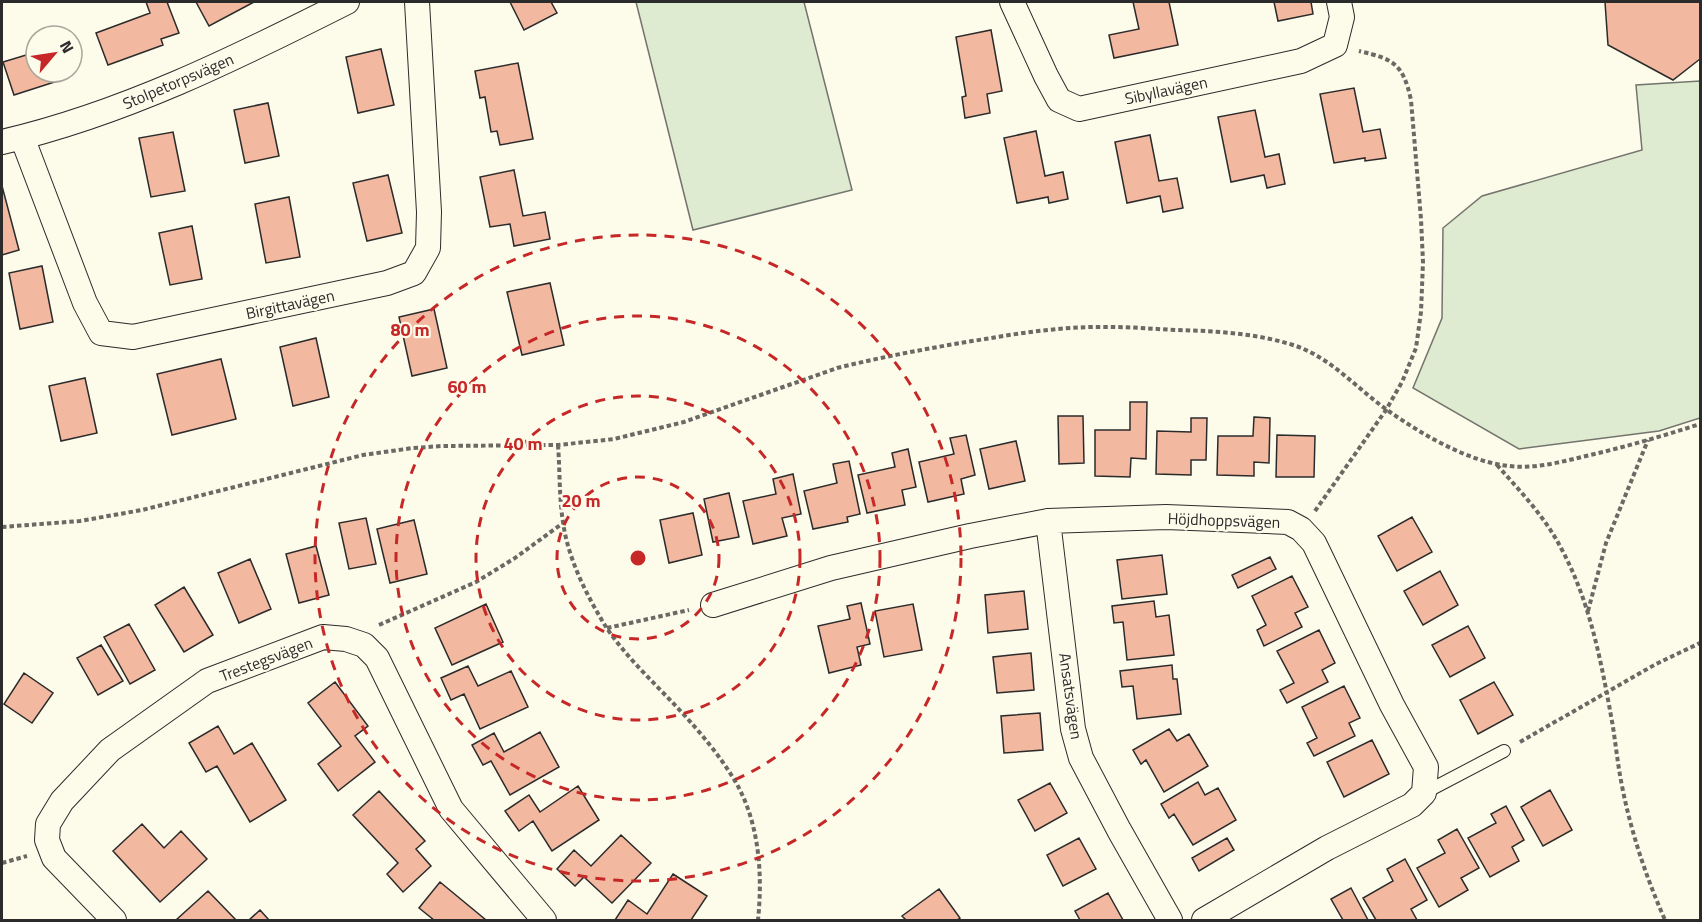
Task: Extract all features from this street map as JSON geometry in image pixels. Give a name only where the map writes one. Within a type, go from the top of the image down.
[{"type":"street","name":"Stolpetorpsvägen","points":[[12,139],[104,111],[209,70],[347,2]]},
{"type":"street","name":"Birgittavägen","points":[[12,139],[85,303],[101,333],[133,337],[387,284],[414,273],[428,248],[429,212],[417,2]]},
{"type":"street","name":"Sibyllavägen","points":[[1012,2],[1059,100],[1079,109],[1301,61],[1335,45]]},
{"type":"street","points":[[1335,45],[1342,17],[1339,2]]},
{"type":"street","name":"Höjdhoppsvägen","points":[[713,604],[831,568],[970,536],[1048,521],[1166,517],[1288,522],[1301,530],[1314,543],[1392,705],[1426,767],[1424,793]]},
{"type":"street","name":"Ansatsvägen","points":[[1048,521],[1073,729],[1082,758],[1170,921]]},
{"type":"street","name":"Trestegsvägen","points":[[114,921],[54,858],[47,840],[48,824],[62,801],[110,750],[207,681],[323,637],[346,639],[364,645]]},
{"type":"street","points":[[364,645],[377,658],[451,809],[544,921]]},
{"type":"street","points":[[1204,921],[1327,848],[1412,805],[1424,793]]},
{"type":"lane","points":[[1424,793],[1504,751]]},
{"type":"path","points":[[1301,530],[1386,410],[1402,382],[1416,348],[1421,312],[1423,262],[1421,219],[1411,100],[1407,84],[1396,64],[1335,45]]},
{"type":"path","points":[[2,527],[80,521],[142,510],[373,454],[442,446],[558,445],[614,439],[664,428],[720,411],[837,368],[930,348],[1033,331],[1111,326],[1233,332],[1293,345],[1324,360],[1386,410],[1414,429],[1461,452],[1497,464],[1511,466],[1554,463],[1648,440],[1701,424]]},
{"type":"path","points":[[1588,612],[1606,543],[1648,440]]},
{"type":"path","points":[[558,445],[563,523],[580,578],[607,628],[632,659],[687,718],[724,764],[736,784],[751,819],[758,850],[761,893],[758,921]]},
{"type":"path","points":[[1497,464],[1552,532],[1562,549],[1588,612],[1606,692],[1630,822],[1641,859],[1665,921]]},
{"type":"path","points":[[364,645],[381,624],[476,582],[515,558],[563,523]]},
{"type":"path","points":[[607,628],[713,604]]},
{"type":"path","points":[[1504,751],[1656,664],[1701,643]]},
{"type":"green space","points":[[636,2],[804,2],[852,190],[693,230]]},
{"type":"green space","points":[[1700,81],[1700,418],[1659,431],[1519,449],[1413,388],[1442,318],[1443,228],[1482,196],[1642,150],[1636,85]]},
{"type":"building","points":[[146,2],[167,2],[179,33],[161,39],[163,45],[108,65],[96,33],[150,13]]},
{"type":"building","points":[[196,2],[254,2],[209,26]]},
{"type":"building","points":[[510,2],[551,2],[557,13],[524,30]]},
{"type":"building","points":[[1133,2],[1169,2],[1178,45],[1114,58],[1109,35],[1139,29]]},
{"type":"building","points":[[1274,2],[1311,2],[1313,14],[1278,21]]},
{"type":"building","points":[[1605,2],[1700,2],[1700,59],[1673,80],[1608,45]]},
{"type":"building","points":[[991,30],[1002,91],[987,94],[990,113],[965,118],[962,97],[966,96],[956,37]]},
{"type":"building","points":[[381,49],[394,105],[358,113],[346,57]]},
{"type":"building","points":[[24,56],[24,84],[48,84],[14,95],[3,62]]},
{"type":"building","points":[[518,63],[533,139],[500,145],[497,131],[491,132],[485,97],[480,98],[475,71]]},
{"type":"building","points":[[1354,88],[1363,132],[1380,129],[1386,158],[1365,161],[1365,158],[1334,163],[1320,94]]},
{"type":"building","points":[[268,103],[279,156],[245,163],[234,110]]},
{"type":"building","points":[[1255,110],[1265,157],[1279,154],[1285,184],[1267,188],[1264,175],[1231,182],[1218,117]]},
{"type":"building","points":[[1036,131],[1045,176],[1063,172],[1068,199],[1049,203],[1048,197],[1017,203],[1004,138]]},
{"type":"building","points":[[173,132],[185,191],[151,197],[139,138]]},
{"type":"building","points":[[1150,135],[1159,181],[1177,178],[1183,208],[1163,212],[1160,196],[1127,203],[1115,142]]},
{"type":"building","points":[[514,170],[523,216],[545,212],[550,239],[514,246],[510,224],[490,227],[480,177]]},
{"type":"building","points":[[388,175],[402,233],[367,241],[353,183]]},
{"type":"building","points":[[2,186],[19,250],[2,255]]},
{"type":"building","points":[[289,197],[300,257],[266,263],[255,204]]},
{"type":"building","points":[[192,226],[202,279],[170,285],[159,233]]},
{"type":"building","points":[[42,266],[53,322],[20,329],[9,273]]},
{"type":"building","points":[[550,283],[564,345],[522,355],[507,292]]},
{"type":"building","points":[[434,309],[447,368],[412,376],[399,317]]},
{"type":"building","points":[[316,338],[329,397],[293,406],[280,347]]},
{"type":"building","points":[[221,359],[236,419],[172,435],[157,374]]},
{"type":"building","points":[[85,378],[97,433],[61,441],[49,386]]},
{"type":"building","points":[[1130,402],[1147,402],[1146,459],[1131,458],[1130,477],[1095,476],[1095,430],[1130,430]]},
{"type":"building","points":[[1058,416],[1083,416],[1084,463],[1059,464]]},
{"type":"building","points":[[1254,417],[1270,418],[1269,463],[1254,462],[1254,476],[1217,475],[1218,436],[1253,436]]},
{"type":"building","points":[[1191,418],[1207,418],[1206,460],[1191,460],[1191,475],[1156,474],[1157,431],[1191,432]]},
{"type":"building","points":[[966,435],[975,475],[961,479],[964,494],[928,502],[919,462],[954,454],[950,438]]},
{"type":"building","points":[[1277,435],[1315,436],[1314,477],[1276,477]]},
{"type":"building","points":[[1016,441],[1025,481],[989,489],[980,449]]},
{"type":"building","points":[[908,449],[916,487],[902,490],[905,505],[867,513],[858,475],[895,467],[892,453]]},
{"type":"building","points":[[849,461],[860,514],[847,517],[848,522],[813,529],[804,491],[837,483],[833,464]]},
{"type":"building","points":[[793,474],[801,514],[782,518],[787,536],[753,544],[743,501],[776,494],[773,479]]},
{"type":"building","points":[[729,493],[739,537],[713,542],[704,499]]},
{"type":"building","points":[[693,513],[702,555],[669,563],[660,520]]},
{"type":"building","points":[[1412,517],[1432,552],[1397,571],[1378,536]]},
{"type":"building","points":[[366,518],[376,564],[349,569],[339,523]]},
{"type":"building","points":[[414,520],[427,574],[390,583],[377,529]]},
{"type":"building","points":[[316,546],[329,595],[299,603],[286,554]]},
{"type":"building","points":[[1162,555],[1167,594],[1122,599],[1117,560]]},
{"type":"building","points":[[1270,557],[1276,569],[1238,588],[1232,575]]},
{"type":"building","points":[[250,559],[271,609],[239,623],[218,573]]},
{"type":"building","points":[[1440,571],[1458,605],[1423,625],[1404,591]]},
{"type":"building","points":[[1292,576],[1308,607],[1295,613],[1302,627],[1264,646],[1257,630],[1266,625],[1252,596]]},
{"type":"building","points":[[184,587],[213,635],[184,652],[155,605]]},
{"type":"building","points":[[1024,591],[1028,629],[988,633],[985,595]]},
{"type":"building","points":[[1154,601],[1156,617],[1169,615],[1174,655],[1127,660],[1123,622],[1114,623],[1112,606]]},
{"type":"building","points":[[861,603],[870,644],[857,647],[861,665],[829,673],[818,626],[850,619],[847,606]]},
{"type":"building","points":[[486,604],[503,642],[452,665],[435,628]]},
{"type":"building","points":[[913,604],[922,650],[884,657],[875,611]]},
{"type":"building","points":[[129,624],[155,670],[130,684],[104,637]]},
{"type":"building","points":[[1468,626],[1485,658],[1450,677],[1432,645]]},
{"type":"building","points":[[1319,630],[1335,663],[1322,670],[1328,682],[1287,703],[1280,690],[1294,683],[1277,651]]},
{"type":"building","points":[[101,645],[123,681],[98,695],[77,658]]},
{"type":"building","points":[[1031,653],[1034,690],[997,693],[993,657]]},
{"type":"building","points":[[1172,665],[1173,679],[1177,679],[1181,714],[1137,719],[1133,686],[1122,687],[1120,671]]},
{"type":"building","points":[[468,666],[478,686],[511,671],[528,707],[480,729],[464,694],[451,700],[441,678]]},
{"type":"building","points":[[24,673],[53,693],[32,723],[4,704]]},
{"type":"building","points":[[335,682],[368,726],[355,736],[375,762],[338,791],[318,764],[341,746],[308,703]]},
{"type":"building","points":[[1494,682],[1513,715],[1478,734],[1460,700]]},
{"type":"building","points":[[1344,686],[1360,718],[1349,723],[1355,736],[1314,756],[1307,743],[1317,738],[1302,707]]},
{"type":"building","points":[[1040,713],[1043,750],[1004,753],[1001,716]]},
{"type":"building","points":[[218,726],[234,754],[252,743],[286,800],[250,822],[217,766],[206,772],[189,743]]},
{"type":"building","points":[[1169,729],[1177,741],[1189,734],[1208,766],[1164,792],[1146,760],[1141,764],[1133,750]]},
{"type":"building","points":[[540,732],[559,767],[510,795],[491,761],[483,765],[472,745],[494,733],[504,752]]},
{"type":"building","points":[[1372,740],[1389,774],[1344,797],[1327,762]]},
{"type":"building","points":[[1198,782],[1205,795],[1218,788],[1236,820],[1193,845],[1174,814],[1169,818],[1161,804]]},
{"type":"building","points":[[1050,783],[1067,813],[1035,831],[1018,800]]},
{"type":"building","points":[[578,786],[599,820],[552,851],[533,821],[519,831],[505,811],[529,795],[540,812]]},
{"type":"building","points":[[1550,790],[1572,830],[1543,846],[1521,807]]},
{"type":"building","points":[[379,791],[425,841],[416,849],[431,866],[403,892],[387,874],[398,863],[353,815]]},
{"type":"building","points":[[1506,806],[1524,840],[1512,847],[1519,861],[1490,877],[1468,838],[1496,823],[1491,814]]},
{"type":"building","points":[[142,824],[164,848],[181,831],[207,859],[160,902],[113,851]]},
{"type":"building","points":[[1457,829],[1479,868],[1461,878],[1468,890],[1439,907],[1417,868],[1445,853],[1438,840]]},
{"type":"building","points":[[621,835],[651,863],[612,903],[584,877],[575,886],[557,869],[574,850],[591,866]]},
{"type":"building","points":[[1079,838],[1096,869],[1063,886],[1047,855]]},
{"type":"building","points":[[1227,838],[1234,850],[1199,871],[1192,858]]},
{"type":"building","points":[[1405,859],[1427,900],[1411,909],[1417,920],[1376,920],[1363,898],[1393,881],[1387,869]]},
{"type":"building","points":[[673,874],[707,896],[691,920],[615,920],[628,900],[647,914]]},
{"type":"building","points":[[440,882],[486,920],[434,920],[419,908]]},
{"type":"building","points":[[1351,888],[1368,920],[1343,920],[1331,899]]},
{"type":"building","points":[[939,889],[960,918],[957,920],[906,920],[902,916]]},
{"type":"building","points":[[208,891],[236,920],[176,920]]},
{"type":"building","points":[[1108,893],[1123,920],[1080,920],[1075,911]]},
{"type":"building","points":[[260,910],[269,920],[249,920]]}]
